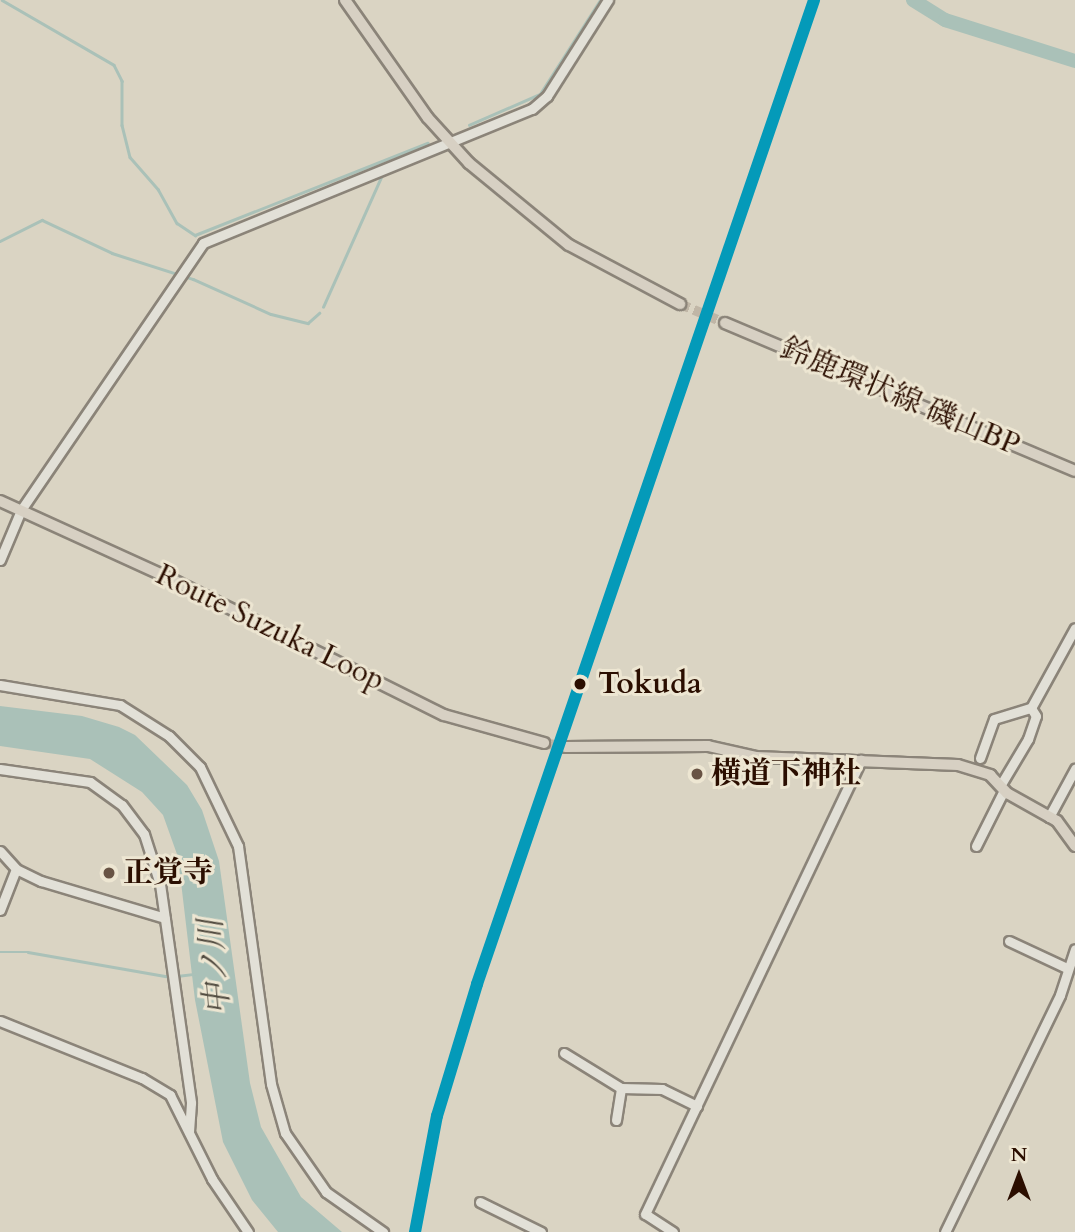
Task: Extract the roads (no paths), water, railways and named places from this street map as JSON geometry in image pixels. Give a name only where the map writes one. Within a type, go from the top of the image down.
[{"type":"main road","points":[[345,0],[449,142],[569,245],[680,304]]},
{"type":"main road","name":"鈴鹿環状線 磯山BP","points":[[725,323],[1075,471]]},
{"type":"main road","name":"Route Suzuka Loop","points":[[0,501],[444,715],[544,743]]},
{"type":"main road","points":[[565,747],[708,746],[756,757],[958,765],[980,770],[1002,788],[1049,817],[1075,846]]},
{"type":"street","points":[[0,560],[21,510],[203,243],[538,105],[608,0]]},
{"type":"street","points":[[980,758],[994,719],[1031,708],[1075,628]]},
{"type":"street","points":[[0,685],[120,705],[169,736],[200,767],[238,846],[271,1084],[285,1133],[326,1192],[383,1232]]},
{"type":"street","points":[[976,846],[1028,738],[1036,716],[1031,708]]},
{"type":"street","points":[[673,1232],[645,1214],[861,760]]},
{"type":"street","points":[[0,769],[81,779],[122,805],[150,847],[165,918],[191,1103],[189,1132]]},
{"type":"street","points":[[1049,817],[1075,769]]},
{"type":"street","points":[[0,851],[16,869],[115,908],[165,918]]},
{"type":"street","points":[[0,910],[16,869]]},
{"type":"street","points":[[1009,941],[1067,968]]},
{"type":"street","points":[[946,1232],[1060,995],[1075,949]]},
{"type":"street","points":[[0,1021],[161,1087],[178,1105],[189,1132],[248,1232]]},
{"type":"street","points":[[564,1053],[621,1088],[662,1089],[697,1106]]},
{"type":"street","points":[[616,1120],[621,1088]]},
{"type":"street","points":[[480,1202],[541,1232]]},
{"type":"water","name":"中ノ川","points":[[0,706],[82,716],[119,727],[135,735],[187,785],[202,810],[219,861],[250,1083],[261,1127],[301,1197],[342,1232],[278,1232],[252,1200],[223,1142],[195,1000],[178,857],[163,815],[142,792],[90,759],[0,746]]},
{"type":"waterway","points":[[2,0],[114,65],[122,81],[122,125],[130,157],[158,189],[177,223],[195,235],[427,143]]},
{"type":"waterway","points":[[469,125],[540,94],[600,0]]},
{"type":"waterway","points":[[913,0],[945,20],[1075,61]]},
{"type":"waterway","points":[[530,115],[549,101]]},
{"type":"waterway","points":[[323,307],[383,173]]},
{"type":"waterway","points":[[0,241],[42,220],[112,253],[193,279],[271,314],[308,323],[319,313]]},
{"type":"waterway","points":[[0,952],[28,952],[166,976]]},
{"type":"waterway","name":"中ノ川","points":[[177,976],[194,974]]},
{"type":"tunnel","points":[[680,304],[725,323]]},
{"type":"tunnel","points":[[544,743],[565,747]]},
{"type":"place","name":"Tokuda","points":[[580,684]]},
{"type":"place","name":"横道下神社","points":[[697,774]]},
{"type":"place","name":"正覚寺","points":[[109,873]]}]
